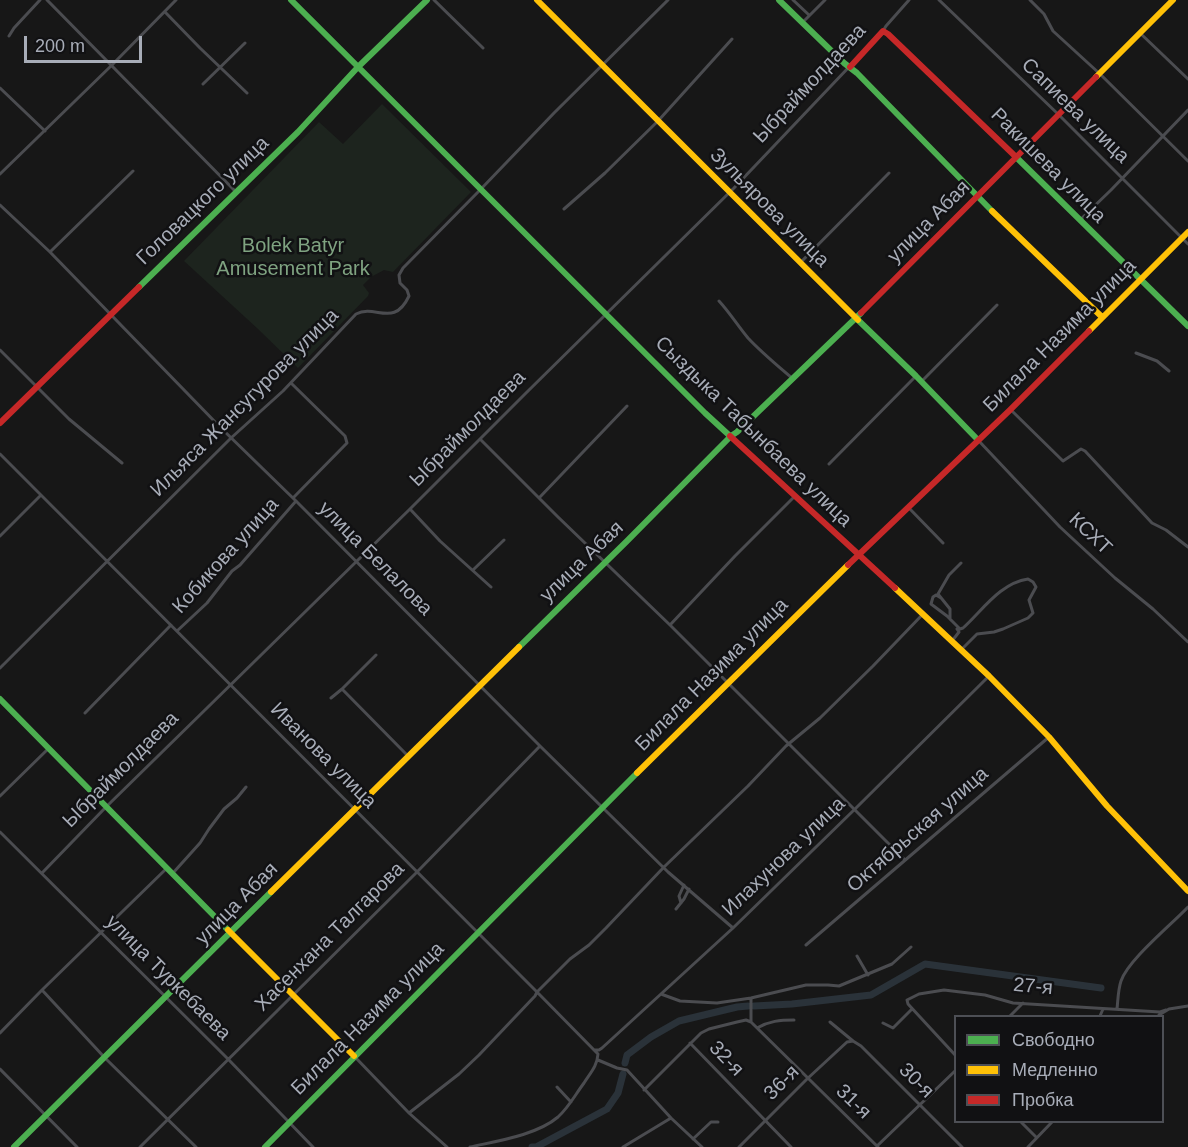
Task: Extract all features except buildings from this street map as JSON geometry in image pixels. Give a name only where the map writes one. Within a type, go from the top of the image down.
[{"type":"street","points":[[9,36],[40,0]]},
{"type":"street","points":[[47,0],[236,192]]},
{"type":"street","points":[[0,174],[176,0]]},
{"type":"street","name":"Сыздыка Табынбаева улица","points":[[291,0],[705,413],[989,676],[1049,736],[1107,806],[1188,891]]},
{"type":"street","name":"Головацкого улица","points":[[0,423],[298,132],[358,67],[427,0]]},
{"type":"street","points":[[434,0],[483,48]]},
{"type":"street","name":"Зульярова улица","points":[[537,0],[978,440]]},
{"type":"street","name":"Ильяса Жансугурова улица","points":[[0,668],[231,438],[291,383],[356,314],[367,312],[386,314],[400,308],[409,296],[400,282],[399,275],[403,268],[668,0]]},
{"type":"street","points":[[779,0],[850,67],[978,197],[1102,317]]},
{"type":"street","points":[[793,0],[810,16]]},
{"type":"street","points":[[802,23],[825,0]]},
{"type":"street","name":"Ыбраймолдаева","points":[[42,873],[106,807],[481,440],[730,192],[850,67],[909,0]]},
{"type":"street","name":"Сапиева улица","points":[[939,0],[1059,115],[1188,244]]},
{"type":"street","points":[[1030,0],[1044,14],[1053,31],[1188,161]]},
{"type":"street","name":"улица Абая","points":[[14,1147],[731,436],[856,318],[1173,0]]},
{"type":"street","points":[[165,12],[246,93]]},
{"type":"street","name":"Ракишева улица","points":[[883,31],[888,33],[1188,326]]},
{"type":"street","points":[[1140,33],[1188,80]]},
{"type":"street","points":[[564,209],[658,121],[732,39]]},
{"type":"street","points":[[203,84],[245,44]]},
{"type":"street","points":[[0,88],[45,131]]},
{"type":"street","points":[[1080,220],[1188,110]]},
{"type":"street","points":[[50,252],[133,171]]},
{"type":"street","points":[[800,263],[889,173]]},
{"type":"street","name":"улица Белалова","points":[[0,205],[50,252],[231,438],[295,499],[479,686],[664,867],[733,928]]},
{"type":"street","name":"Билала Назима улица","points":[[265,1147],[603,807],[859,554],[1010,410],[1188,232]]},
{"type":"street","points":[[719,301],[750,340],[794,379]]},
{"type":"street","points":[[829,464],[996,305]]},
{"type":"street","points":[[0,350],[78,427],[122,463]]},
{"type":"street","points":[[1136,353],[1158,361],[1169,371]]},
{"type":"street","name":"Кобикова улица","points":[[177,631],[207,603],[295,499],[347,443],[345,436],[291,383]]},
{"type":"street","points":[[539,498],[627,406]]},
{"type":"street","points":[[1010,410],[1063,461],[1078,450],[1085,451],[1152,523],[1166,530],[1188,547]]},
{"type":"street","points":[[481,440],[905,860]]},
{"type":"street","name":"КСХТ","points":[[978,440],[1060,527],[1188,642]]},
{"type":"street","name":"Иванова улица","points":[[0,454],[537,992],[598,1054],[598,1060]]},
{"type":"street","points":[[0,536],[41,495]]},
{"type":"street","points":[[670,626],[795,496]]},
{"type":"street","points":[[908,507],[943,543]]},
{"type":"street","points":[[410,509],[440,541],[491,587]]},
{"type":"street","points":[[473,570],[504,540]]},
{"type":"street","points":[[941,598],[939,594],[944,583],[961,563]]},
{"type":"street","points":[[952,641],[959,632],[950,620],[950,609],[941,598],[936,595],[933,597],[931,604],[950,620],[960,629],[1012,585],[1028,579],[1033,582],[1036,587],[1029,600],[1033,613],[1028,618],[994,632],[977,634],[961,650]]},
{"type":"street","points":[[409,1113],[459,1074],[479,1055],[570,959],[595,939],[664,867],[790,744],[820,718],[923,614]]},
{"type":"street","name":"Кобикова улица","points":[[85,713],[171,625]]},
{"type":"street","points":[[331,698],[376,655]]},
{"type":"street","name":"Илахунова улица","points":[[594,1050],[602,1048],[733,928],[989,676]]},
{"type":"street","points":[[342,689],[408,756]]},
{"type":"street","points":[[0,699],[409,1113],[447,1147]]},
{"type":"street","name":"Октябрьская улица","points":[[806,945],[1049,736]]},
{"type":"street","name":"Хасенхана Талгарова","points":[[140,1147],[417,872],[540,746]]},
{"type":"street","points":[[0,796],[49,749]]},
{"type":"street","points":[[0,1033],[101,933],[200,843],[224,809],[246,787]]},
{"type":"street","name":"улица Туркебаева","points":[[0,832],[313,1147]]},
{"type":"street","points":[[1180,882],[1188,885]]},
{"type":"street","points":[[681,903],[679,896],[684,885]]},
{"type":"street","points":[[676,909],[689,889]]},
{"type":"street","points":[[1117,1009],[1121,982],[1126,971],[1188,907]]},
{"type":"street","points":[[661,994],[680,1001],[717,1003],[751,998],[806,985],[839,986],[892,964],[911,947]]},
{"type":"street","points":[[858,956],[868,975]]},
{"type":"street","points":[[42,990],[105,1058],[196,1147]]},
{"type":"street","name":"27-я","points":[[912,1009],[907,1000],[919,994],[944,990],[985,995],[1013,1003],[1117,1009],[1159,1014]]},
{"type":"street","points":[[644,1090],[700,1033],[746,1020],[751,1022],[751,998]]},
{"type":"street","points":[[1012,1015],[1023,1003]]},
{"type":"street","points":[[1159,1014],[1179,1006],[1188,1006]]},
{"type":"street","points":[[883,1023],[893,1028],[912,1009],[954,1054]]},
{"type":"street","points":[[1101,1015],[1103,1009]]},
{"type":"street","points":[[757,1028],[777,1020],[794,1020]]},
{"type":"street","name":"31-я","points":[[751,1022],[877,1147]]},
{"type":"street","name":"30-я","points":[[830,1022],[861,1046],[962,1147]]},
{"type":"street","points":[[847,1036],[847,1042],[853,1041]]},
{"type":"street","name":"36-я","points":[[739,1147],[847,1042]]},
{"type":"street","name":"32-я","points":[[690,1044],[791,1147]]},
{"type":"street","points":[[470,1147],[516,1136],[556,1119],[567,1108],[597,1065],[598,1060],[627,1070],[671,1118],[702,1147]]},
{"type":"street","points":[[0,1069],[77,1147]]},
{"type":"street","points":[[877,1147],[954,1072]]},
{"type":"street","points":[[557,1088],[571,1102]]},
{"type":"street","points":[[623,1147],[671,1118]]},
{"type":"street","points":[[693,1139],[711,1122],[718,1122]]},
{"type":"street","points":[[1022,1123],[1036,1138]]},
{"type":"street","points":[[1028,1147],[1051,1123]]},
{"type":"green space","name":"Bolek Batyr Amusement Park","points":[[382,104],[471,192],[393,272],[384,270],[371,277],[363,285],[369,293],[368,296],[298,368],[184,261],[319,122],[343,144]]},
{"type":"waterway","points":[[754,1006],[871,995],[925,964],[1101,988]]},
{"type":"waterway","points":[[625,1063],[627,1055],[651,1037],[679,1021],[748,1006]]},
{"type":"waterway","points":[[532,1147],[536,1147],[607,1109],[618,1093],[623,1074]]},
{"type":"traffic: fast","points":[[291,0],[730,436]]},
{"type":"traffic: fast","points":[[139,287],[298,132],[358,67],[427,0]]},
{"type":"traffic: fast","points":[[779,0],[857,73],[992,211]]},
{"type":"traffic: fast","points":[[1016,157],[1188,326]]},
{"type":"traffic: fast","points":[[519,647],[731,436],[861,313]]},
{"type":"traffic: fast","points":[[858,320],[978,440]]},
{"type":"traffic: fast","points":[[0,699],[228,930]]},
{"type":"traffic: fast","points":[[265,1147],[637,773]]},
{"type":"traffic: fast","points":[[14,1147],[271,892]]},
{"type":"traffic: slow","points":[[537,0],[858,320]]},
{"type":"traffic: slow","points":[[1096,77],[1173,0]]},
{"type":"traffic: slow","points":[[992,211],[1102,317]]},
{"type":"traffic: slow","points":[[1089,331],[1188,232]]},
{"type":"traffic: slow","points":[[637,773],[848,565]]},
{"type":"traffic: slow","points":[[895,588],[989,676],[1049,737],[1107,806],[1188,891]]},
{"type":"traffic: slow","points":[[271,892],[519,647]]},
{"type":"traffic: slow","points":[[228,930],[354,1056]]},
{"type":"traffic: jam","points":[[850,67],[883,31],[1016,157]]},
{"type":"traffic: jam","points":[[861,313],[1096,77]]},
{"type":"traffic: jam","points":[[0,423],[139,287]]},
{"type":"traffic: jam","points":[[848,565],[1089,331]]},
{"type":"traffic: jam","points":[[730,436],[895,588]]}]
